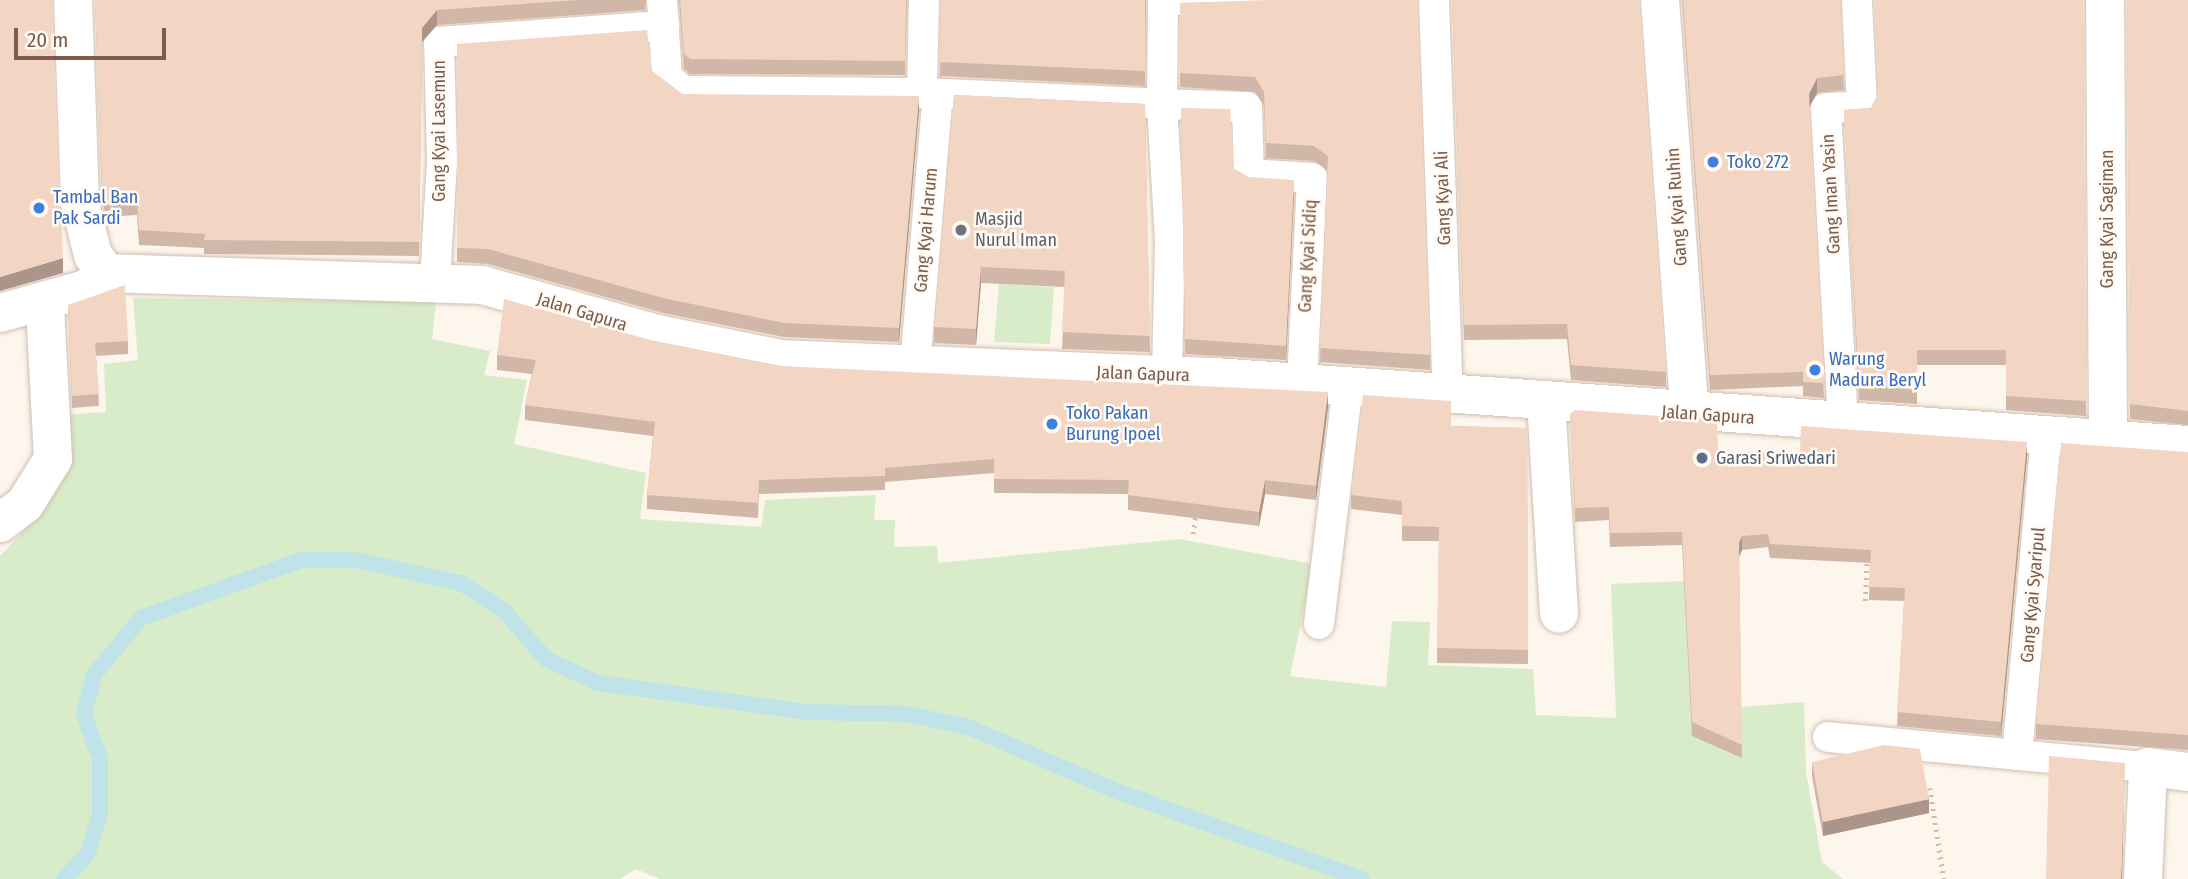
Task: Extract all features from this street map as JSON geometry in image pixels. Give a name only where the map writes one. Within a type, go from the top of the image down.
[{"type":"street","points":[[0,313],[45,304],[86,289],[106,273],[93,256],[80,203],[73,0]]},
{"type":"street","name":"Gang Kyai Ruhin","points":[[1660,0],[1690,415]]},
{"type":"street","name":"Gang Kyai Sagiman","points":[[2105,0],[2108,439]]},
{"type":"street","name":"Jalan Gapura","points":[[106,273],[435,279],[531,296],[711,347],[781,359],[1302,382],[1690,415],[2188,445]]},
{"type":"street","points":[[0,523],[24,504],[53,459],[45,304]]},
{"type":"street","points":[[1546,401],[1559,614]]},
{"type":"street","points":[[2143,879],[2148,767],[2188,772]]},
{"type":"lane","name":"Gang Kyai Harum","points":[[915,366],[930,93],[924,0]]},
{"type":"lane","points":[[1167,374],[1170,242],[1162,104],[1163,1],[1258,0]]},
{"type":"lane","name":"Gang Kyai Ali","points":[[1434,0],[1448,395]]},
{"type":"lane","name":"Gang Iman Yasin","points":[[1843,423],[1826,108],[1862,107],[1857,0]]},
{"type":"lane","points":[[663,13],[667,77],[682,91],[930,93],[1162,104]]},
{"type":"lane","name":"Gang Kyai Lasemun","points":[[435,279],[442,162],[439,42],[663,13]]},
{"type":"lane","name":"Gang Kyai Sidiq","points":[[1162,104],[1247,107],[1248,174],[1312,178],[1302,382]]},
{"type":"lane","points":[[1319,624],[1348,386]]},
{"type":"lane","name":"Gang Kyai Syaripul","points":[[2017,755],[2046,435]]},
{"type":"lane","points":[[1828,737],[2148,767]]},
{"type":"path","points":[[1193,534],[1197,508]]},
{"type":"path","points":[[1865,601],[1868,546]]},
{"type":"path","points":[[1923,746],[1944,879]]},
{"type":"green space","points":[[999,284],[1054,287],[1050,344],[994,342]]},
{"type":"green space","points":[[133,298],[436,302],[432,339],[490,351],[484,375],[527,380],[514,444],[646,473],[640,519],[761,527],[765,500],[876,495],[874,520],[895,520],[894,547],[937,546],[938,563],[1179,539],[1313,564],[1290,676],[1386,687],[1392,621],[1430,622],[1428,665],[1533,669],[1536,715],[1616,718],[1611,584],[1684,581],[1742,757],[1742,707],[1804,702],[1806,772],[1822,862],[1843,879],[660,879],[636,869],[620,879],[0,879],[0,556],[33,521],[62,415],[106,412],[104,364],[138,360]]},
{"type":"building","points":[[0,0],[52,0],[63,258],[0,277]]},
{"type":"building","points":[[95,0],[578,0],[437,10],[422,28],[419,242],[204,240],[205,234],[139,230],[137,201],[106,203],[102,185]]},
{"type":"building","points":[[680,0],[906,0],[905,61],[690,59],[684,54]]},
{"type":"building","points":[[941,0],[1145,0],[1145,71],[940,62]]},
{"type":"building","points":[[1417,0],[1430,355],[1320,348],[1328,156],[1314,146],[1266,143],[1264,92],[1255,77],[1180,73],[1180,3]]},
{"type":"building","points":[[1452,0],[1639,0],[1666,372],[1571,365],[1567,324],[1464,325]]},
{"type":"building","points":[[1683,0],[1840,0],[1844,75],[1817,78],[1809,94],[1824,383],[1803,382],[1803,372],[1710,375]]},
{"type":"building","points":[[1875,0],[2083,0],[2086,401],[2006,396],[2006,350],[1917,350],[1917,390],[1859,385],[1844,110],[1871,108],[1879,92]]},
{"type":"building","points":[[2127,0],[2188,0],[2188,411],[2130,404]]},
{"type":"building","points":[[647,30],[652,71],[682,94],[919,96],[899,328],[784,323],[663,298],[488,249],[457,248],[457,44]]},
{"type":"building","points":[[954,95],[1145,104],[1150,336],[1062,332],[1065,271],[981,267],[976,329],[934,327]]},
{"type":"building","points":[[1181,108],[1230,109],[1234,169],[1248,177],[1294,180],[1286,346],[1185,339]]},
{"type":"building","points":[[125,285],[128,341],[95,343],[99,394],[72,396],[68,305]]},
{"type":"building","points":[[504,299],[654,341],[780,366],[1328,392],[1316,486],[1265,480],[1259,512],[1128,495],[1129,480],[994,479],[994,459],[885,468],[885,476],[759,480],[758,503],[647,495],[655,422],[525,405],[536,360],[497,355]]},
{"type":"building","points":[[1363,395],[1451,401],[1451,426],[1527,428],[1528,650],[1437,648],[1439,527],[1402,526],[1402,501],[1351,495]]},
{"type":"building","points":[[1575,410],[1717,420],[1718,452],[1800,453],[1801,426],[2027,442],[2001,722],[1897,712],[1905,588],[1869,587],[1871,550],[1770,544],[1768,534],[1742,536],[1739,543],[1742,745],[1692,722],[1682,532],[1610,533],[1609,507],[1575,508],[1570,414]]},
{"type":"building","points":[[2061,443],[2188,452],[2188,735],[2036,724]]},
{"type":"building","points":[[1884,745],[1920,749],[1929,799],[1823,822],[1812,762]]},
{"type":"building","points":[[2049,756],[2125,763],[2121,879],[2046,879]]},
{"type":"waterway","points":[[64,879],[88,853],[100,814],[100,759],[84,715],[94,675],[141,618],[301,560],[356,560],[461,583],[503,610],[546,659],[598,683],[806,712],[906,714],[968,727],[1119,792],[1362,879]]},
{"type":"place","name":"Toko 272","points":[[1713,162]]},
{"type":"place","name":"Tambal Ban Pak Sardi","points":[[39,208]]},
{"type":"place","name":"Masjid Nurul Iman","points":[[961,230]]},
{"type":"place","name":"Warung Madura Beryl","points":[[1815,370]]},
{"type":"place","name":"Toko Pakan Burung Ipoel","points":[[1052,424]]},
{"type":"place","name":"Garasi Sriwedari","points":[[1702,458]]}]
